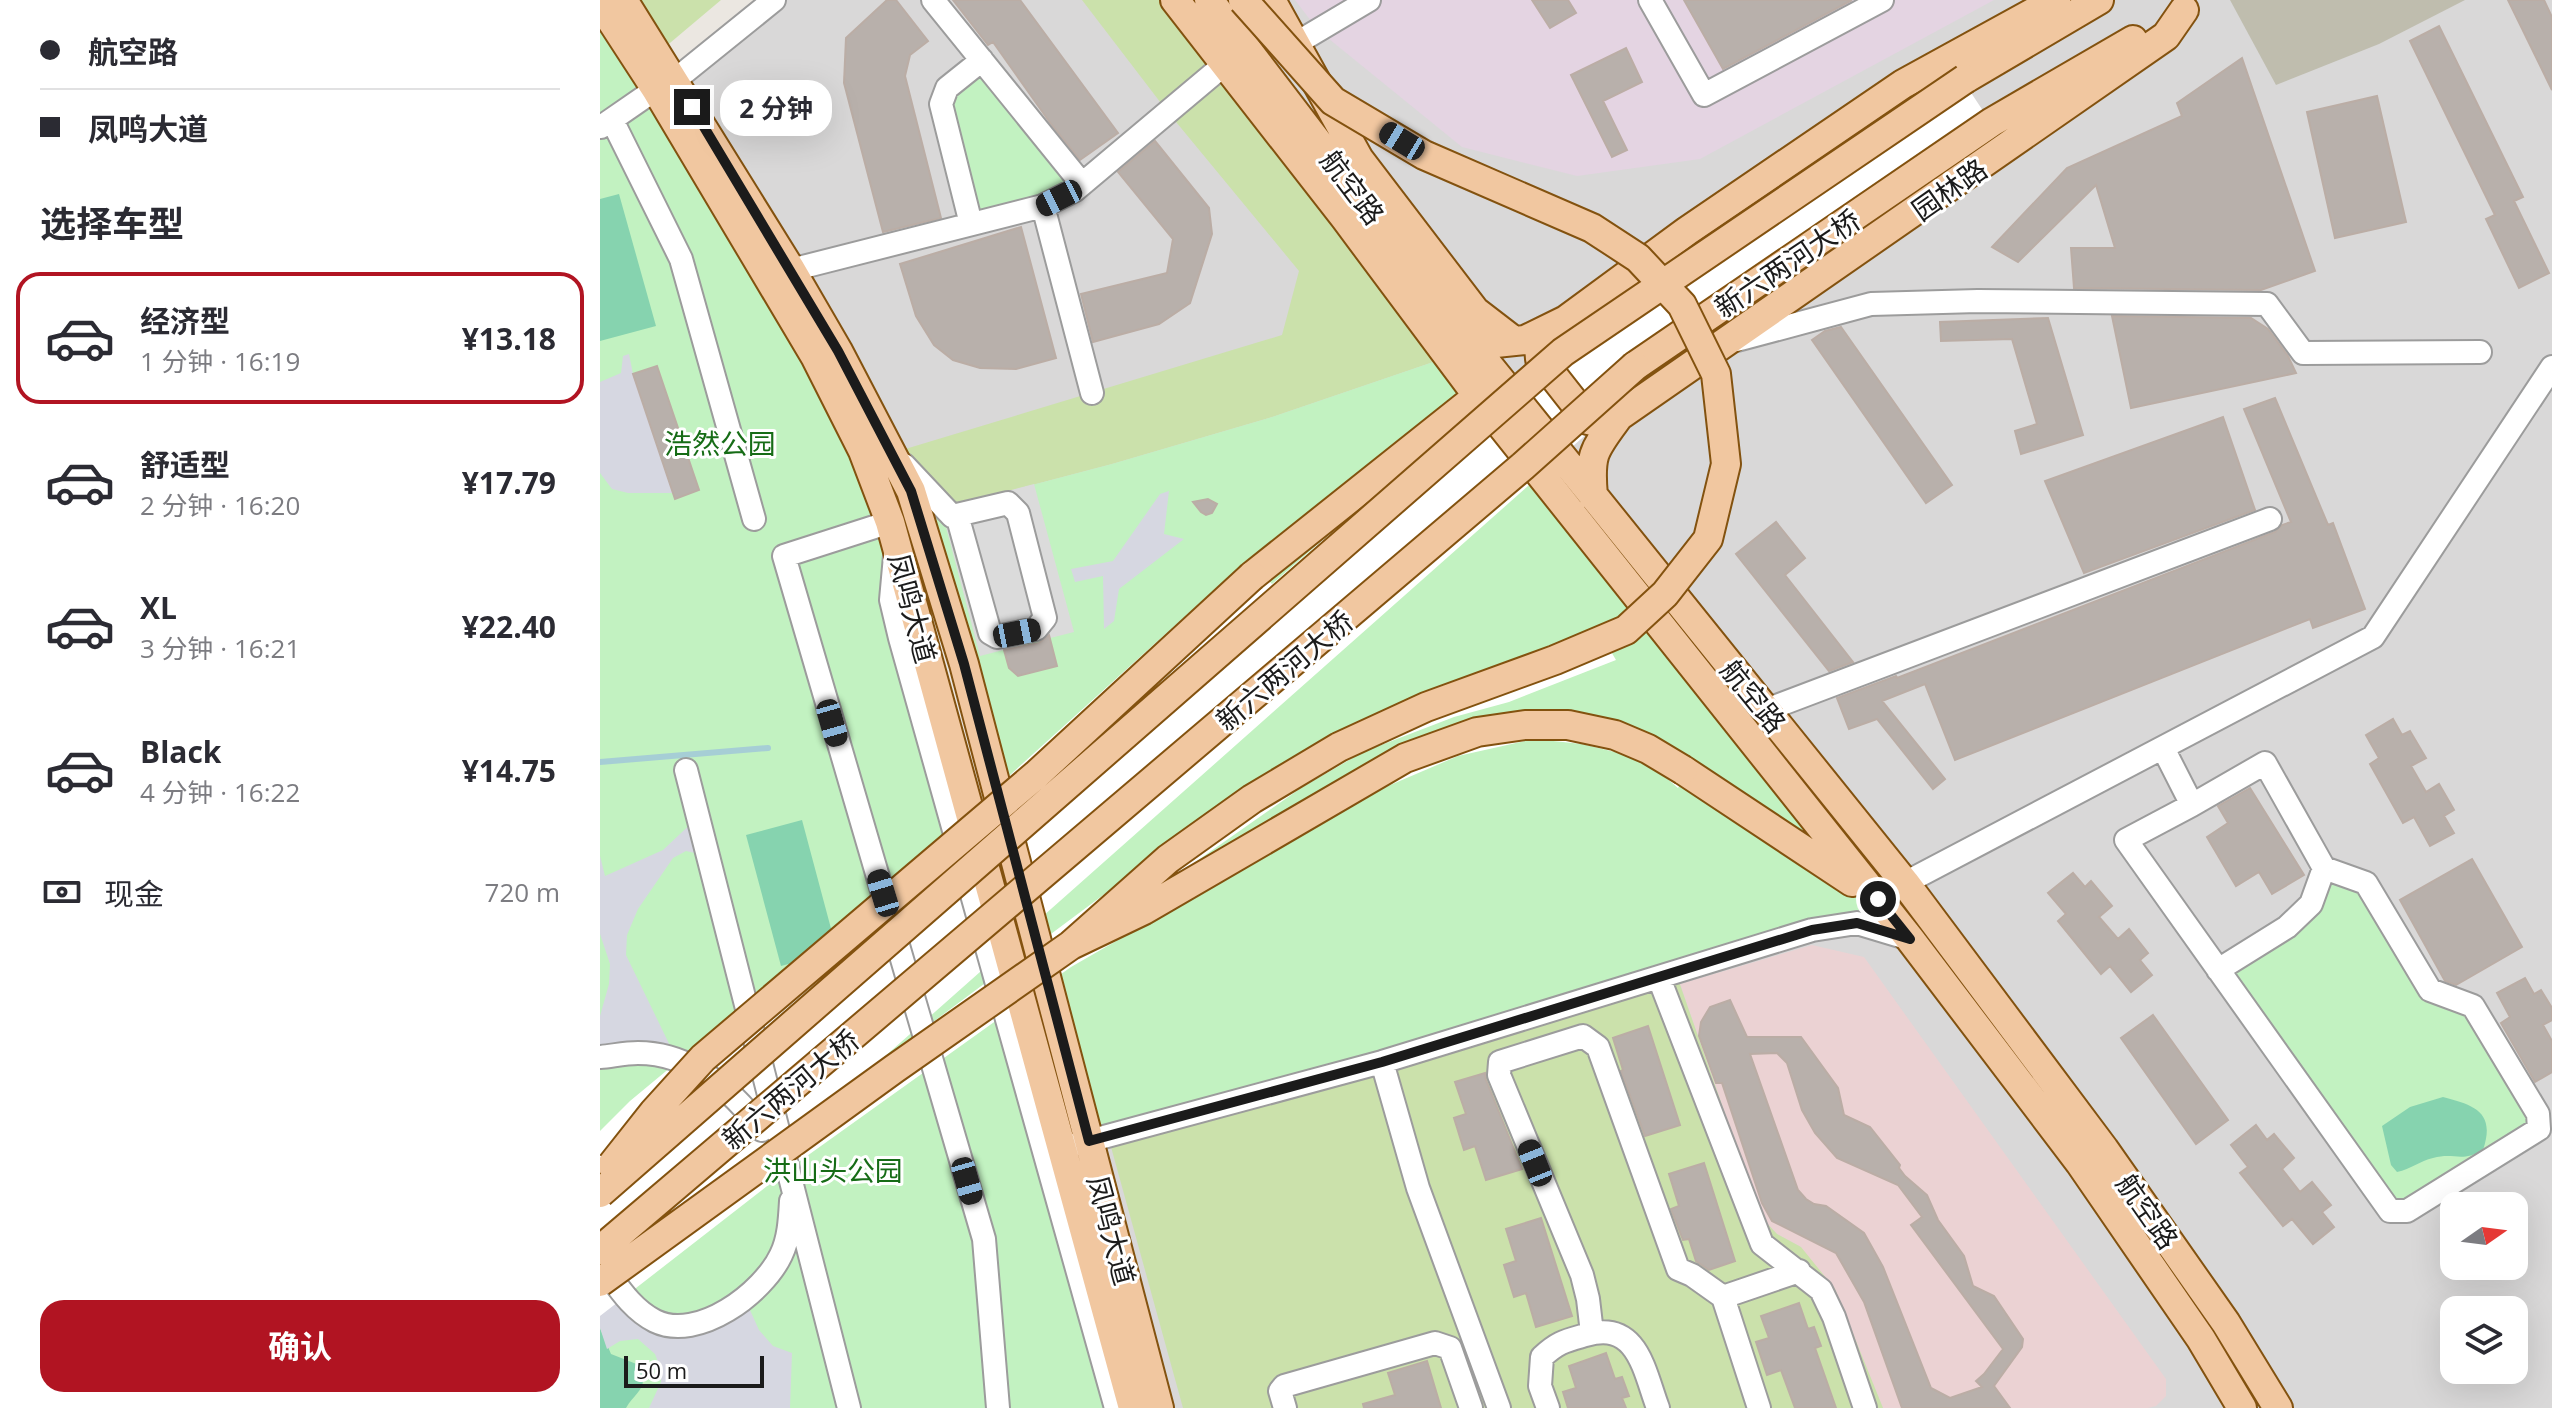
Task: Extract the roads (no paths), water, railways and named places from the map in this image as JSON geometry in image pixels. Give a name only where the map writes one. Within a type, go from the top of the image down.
[{"type":"main road","name":"凤鸣大道","points":[[623,0],[666,85],[846,413],[893,532],[1133,1408]]},
{"type":"main road","name":"航空路","points":[[1175,0],[1345,218],[1478,396],[1910,939],[2080,1163],[2201,1339],[2240,1407]]},
{"type":"main road","name":"航空路","points":[[1209,0],[1460,329],[1905,883],[2104,1149],[2226,1323],[2278,1408]]},
{"type":"main road","points":[[600,1282],[1071,945],[1168,859],[1252,799],[1339,747],[1426,707],[1555,660],[1626,630],[1665,594],[1708,539],[1726,464],[1716,374],[1682,305],[1638,258],[1592,228],[1424,155],[1333,101],[1243,0]]},
{"type":"main road","points":[[1271,0],[1359,159],[1475,311],[1514,341]]},
{"type":"main road","points":[[1460,329],[1486,344],[1525,340],[1566,320],[1687,231],[1903,84],[2056,0]]},
{"type":"main road","name":"新六两河大桥","points":[[600,1193],[1563,352],[1965,79],[2099,0]]},
{"type":"main road","name":"凤鸣大道","points":[[600,3],[666,85],[791,270],[892,453],[919,515],[964,664],[1159,1408]]},
{"type":"main road","name":"园林路","points":[[1992,122],[2192,5]]},
{"type":"main road","name":"园林路","points":[[1593,496],[1590,465],[1597,444],[1616,420],[2155,44],[2166,36],[2192,5]]},
{"type":"main road","name":"新六两河大桥","points":[[600,1250],[1511,477],[1635,366],[1992,122]]},
{"type":"main road","points":[[1545,330],[1538,349],[1540,359],[1588,420],[1601,423],[1616,420]]},
{"type":"main road","points":[[600,1179],[703,1058],[1036,775],[1252,576],[1478,396]]},
{"type":"main road","points":[[1071,945],[1144,910],[1405,758],[1477,732],[1525,725],[1568,725],[1615,735],[1648,749],[1878,899]]},
{"type":"street","points":[[754,519],[681,259],[606,124],[666,85],[774,0]]},
{"type":"street","points":[[933,0],[1082,184]]},
{"type":"street","points":[[1295,44],[1369,0]]},
{"type":"street","points":[[1650,0],[1704,95],[1882,0]]},
{"type":"street","points":[[971,224],[941,104],[947,88],[982,60]]},
{"type":"street","points":[[791,270],[1043,206],[1082,184],[1225,64]]},
{"type":"street","points":[[1043,206],[1092,393]]},
{"type":"street","points":[[1724,344],[1871,304],[1978,301],[2267,304],[2303,353],[2480,352]]},
{"type":"street","points":[[1905,883],[2373,637],[2552,367]]},
{"type":"street","points":[[892,453],[952,516],[1008,503],[1018,513],[1045,618],[1036,629],[997,637],[990,633],[957,515]]},
{"type":"street","points":[[1766,710],[2270,519]]},
{"type":"street","points":[[998,1408],[984,1239],[784,556],[893,532],[891,600],[900,638],[1116,1408]]},
{"type":"street","points":[[2163,748],[2192,805]]},
{"type":"street","points":[[2265,763],[2324,868],[2366,883],[2430,990],[2473,1006],[2538,1114],[2539,1129],[2407,1211],[2390,1211],[2126,840],[2265,763]]},
{"type":"street","points":[[686,770],[849,1408]]},
{"type":"street","points":[[2218,970],[2287,927],[2303,912],[2311,904],[2324,868]]},
{"type":"street","points":[[1062,1148],[1382,1062],[1812,930],[1857,923],[1910,939]]},
{"type":"street","points":[[1659,978],[1762,1244],[1821,1290],[1834,1317],[1865,1408]]},
{"type":"street","points":[[1592,1333],[1582,1275],[1499,1075],[1500,1062],[1583,1036],[1598,1047],[1678,1269],[1723,1297],[1759,1408]]},
{"type":"street","points":[[600,1057],[639,1053],[676,1058],[714,1079],[742,1103],[765,1133],[791,1183],[790,1224],[781,1256],[745,1299],[712,1319],[693,1325],[672,1326],[657,1322],[635,1309],[600,1262]]},
{"type":"street","points":[[1382,1062],[1418,1188],[1499,1408]]},
{"type":"street","points":[[1723,1297],[1799,1271]]},
{"type":"street","points":[[1548,1408],[1540,1386],[1542,1357],[1556,1343],[1606,1331],[1623,1336],[1637,1351],[1658,1408]]},
{"type":"street","points":[[1285,1408],[1280,1391],[1284,1386],[1435,1343],[1450,1348],[1471,1408]]},
{"type":"waterway","points":[[600,762],[768,748]]},
{"type":"park label","name":"浩然公园","points":[[720,443]]},
{"type":"park label","name":"洪山头公园","points":[[833,1170]]}]
